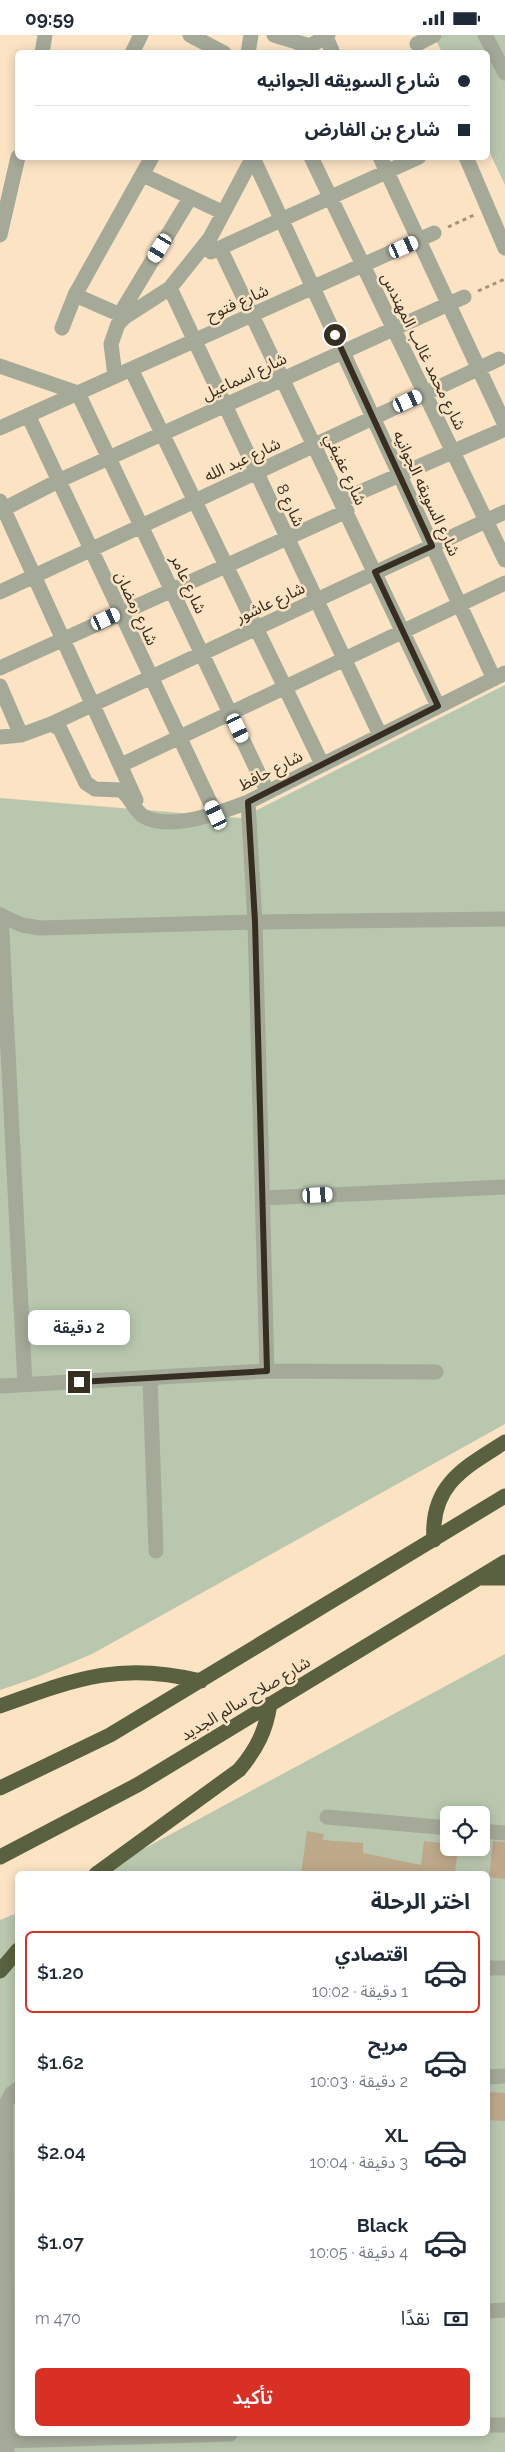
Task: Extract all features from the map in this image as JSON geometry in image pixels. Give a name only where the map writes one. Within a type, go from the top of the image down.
[{"type":"highway","points":[[434,1540],[433,1528],[437,1504],[449,1483],[468,1466],[505,1442]]},
{"type":"highway","points":[[0,1788],[110,1735],[505,1497]]},
{"type":"highway","name":"شارع صلاح سالم الجديد","points":[[0,1857],[139,1783],[505,1562]]},
{"type":"highway","points":[[479,1578],[505,1578]]},
{"type":"highway","points":[[0,1706],[62,1684],[105,1673],[152,1671],[201,1681]]},
{"type":"highway","points":[[100,1871],[239,1770],[261,1740],[270,1704]]},
{"type":"highway","points":[[0,1971],[15,1954]]},
{"type":"street","points":[[43,50],[46,35]]},
{"type":"street","points":[[134,50],[141,35]]},
{"type":"street","points":[[190,35],[218,50]]},
{"type":"street","points":[[249,50],[252,35]]},
{"type":"street","points":[[274,35],[305,49],[327,36],[332,50]]},
{"type":"street","points":[[417,44],[434,35]]},
{"type":"street","points":[[485,35],[505,73]]},
{"type":"street","points":[[0,235],[17,160]]},
{"type":"street","points":[[62,328],[75,295],[150,160]]},
{"type":"street","points":[[122,315],[170,289],[210,238],[222,212],[252,160]]},
{"type":"street","name":"شارع السويقه الجوانيه","points":[[254,160],[459,604],[499,676]]},
{"type":"street","name":"شارع محمد غالب المهندس","points":[[312,160],[505,560]]},
{"type":"street","points":[[0,668],[287,538],[400,475],[505,427],[381,160]]},
{"type":"street","points":[[192,261],[413,160]]},
{"type":"street","points":[[467,160],[505,248]]},
{"type":"street","points":[[143,175],[222,212]]},
{"type":"street","points":[[115,376],[111,344],[112,335],[190,197]]},
{"type":"street","name":"شارع فتوح","points":[[0,428],[434,233]]},
{"type":"street","name":"شارع عفيفي","points":[[220,248],[438,706]]},
{"type":"street","name":"شارع 8","points":[[170,289],[380,735]]},
{"type":"street","points":[[75,295],[122,315]]},
{"type":"street","name":"شارع اسماعيل","points":[[1,507],[464,297]]},
{"type":"street","name":"شارع عبد الله","points":[[0,593],[498,359]]},
{"type":"street","points":[[0,366],[78,393]]},
{"type":"street","points":[[131,369],[322,764]]},
{"type":"street","name":"شارع عامر","points":[[78,393],[267,791]]},
{"type":"street","name":"شارع رمضان","points":[[28,415],[216,815]]},
{"type":"street","points":[[1,507],[121,765],[142,815]]},
{"type":"street","name":"شارع عاشور","points":[[0,737],[21,735],[51,724],[505,512]]},
{"type":"street","points":[[121,765],[505,583]]},
{"type":"street","name":"شارع حافظ","points":[[142,815],[151,819],[172,821],[216,815],[248,802],[499,676]]},
{"type":"street","points":[[0,686],[21,735]]},
{"type":"street","points":[[51,724],[60,729],[86,783],[96,789],[120,790],[142,815]]},
{"type":"street","points":[[248,802],[255,922],[267,1371]]},
{"type":"street","points":[[25,1385],[1,915],[22,925],[40,928],[255,922],[505,919]]},
{"type":"street","points":[[262,1198],[505,1187]]},
{"type":"street","points":[[0,1386],[267,1371],[436,1372]]},
{"type":"street","points":[[150,1378],[156,1551]]},
{"type":"street","points":[[327,1817],[440,1827]]},
{"type":"street","points":[[490,1832],[505,1833]]},
{"type":"street","points":[[490,1968],[505,1968]]},
{"type":"street","points":[[490,2077],[505,2076]]},
{"type":"street","points":[[15,2091],[6,2104],[5,2117],[7,2447],[196,2436]]},
{"type":"street","points":[[490,2311],[505,2310]]},
{"type":"street","points":[[490,2425],[505,2425]]},
{"type":"path","points":[[434,233],[488,209]]},
{"type":"path","points":[[464,297],[505,279]]},
{"type":"green space","points":[[433,35],[505,35],[505,185],[490,153],[490,50],[441,50]]},
{"type":"green space","points":[[505,685],[505,1424],[92,1654],[35,1678],[0,1690],[0,798],[241,818]]},
{"type":"green space","points":[[505,1654],[505,2452],[0,2452],[0,1920],[15,1914],[15,2436],[490,2436],[490,1871],[103,1871]]},
{"type":"building","points":[[307,1831],[324,1834],[323,1840],[363,1843],[363,1853],[421,1865],[424,1841],[440,1843],[440,1856],[457,1856],[455,1871],[301,1871]]},
{"type":"building","points":[[493,1841],[505,1842],[505,1879],[490,1877]]},
{"type":"building","points":[[490,2092],[505,2093],[505,2121],[490,2120]]},
{"type":"route","points":[[79,1382],[267,1371],[255,922],[248,802],[438,706],[375,572],[432,546],[335,335]]}]
